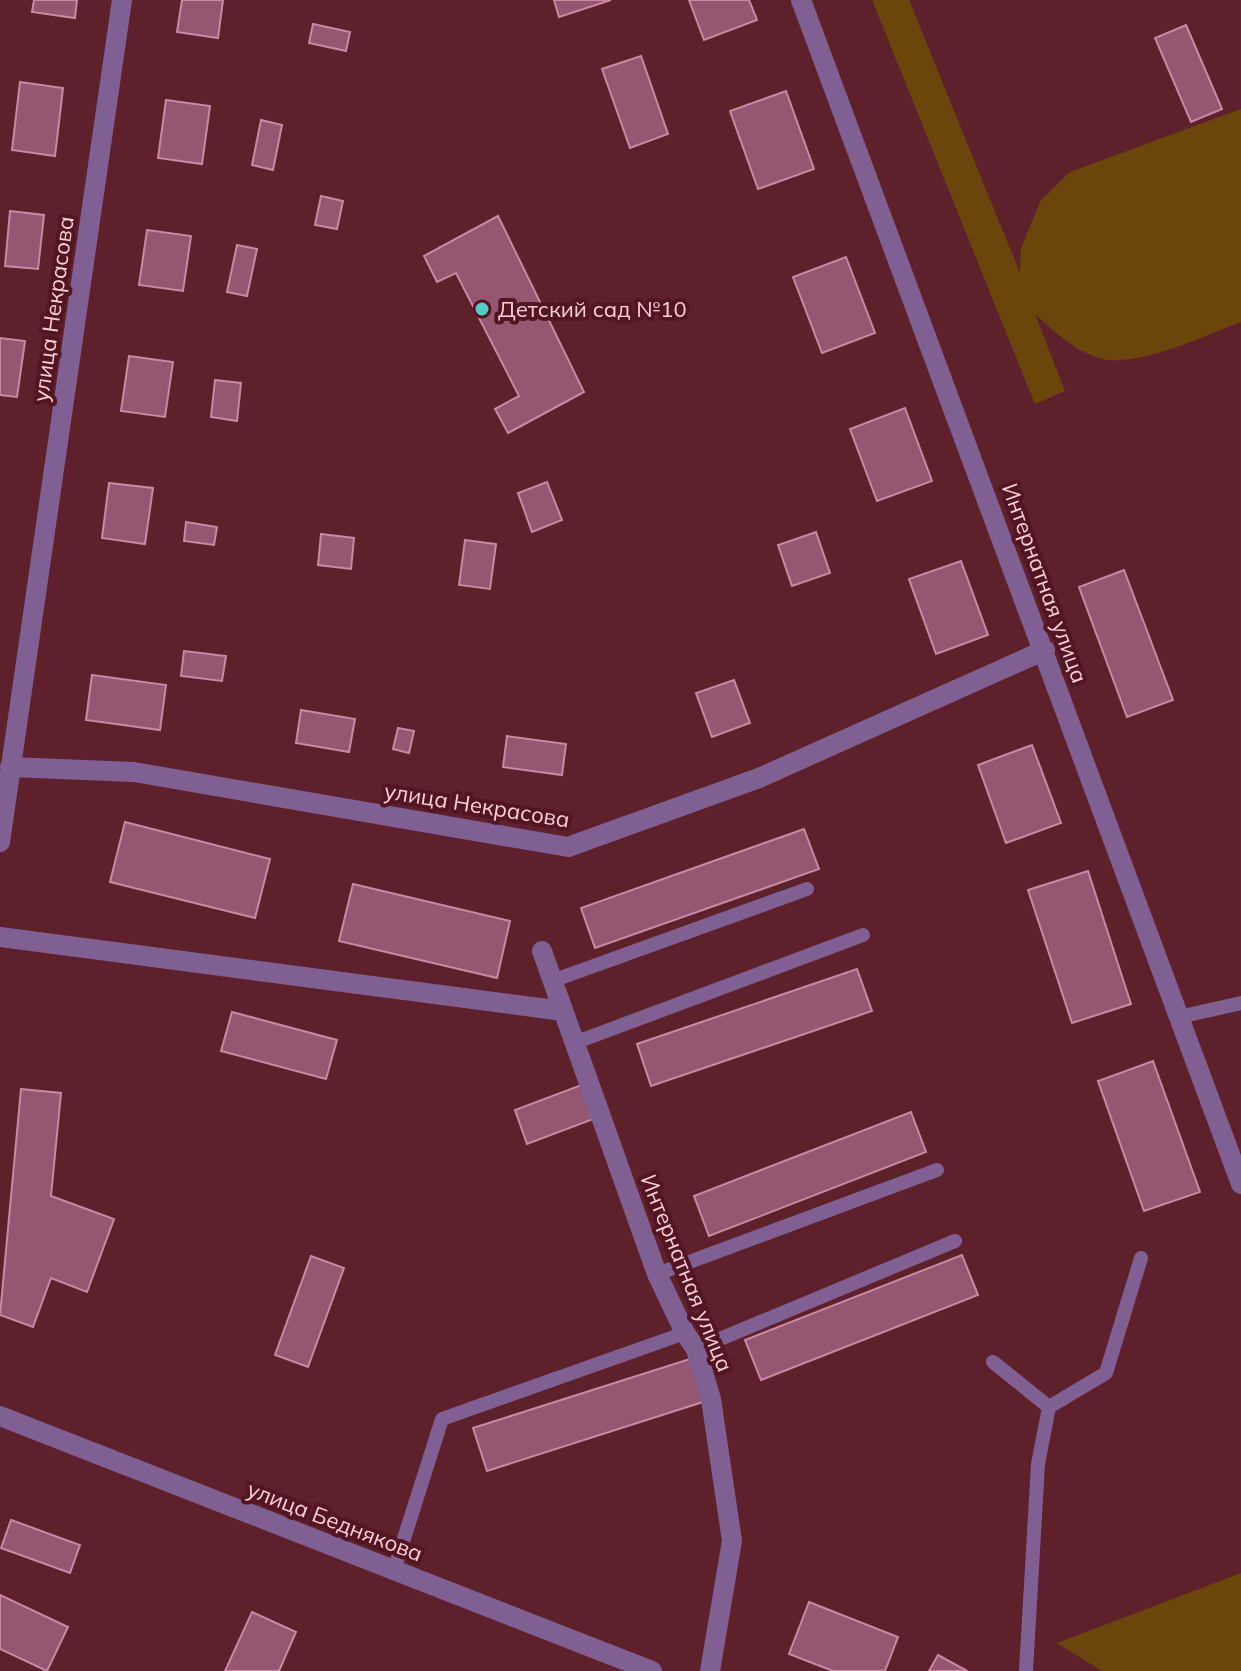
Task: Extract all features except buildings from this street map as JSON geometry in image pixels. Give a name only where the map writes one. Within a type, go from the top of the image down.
[{"type":"street","name":"улица Некрасова","points":[[0,842],[122,0]]},
{"type":"street","name":"Интернатная улица","points":[[801,0],[1241,1184]]},
{"type":"street","name":"улица Некрасова","points":[[10,767],[134,772],[568,847],[759,778],[1045,650]]},
{"type":"street","points":[[0,937],[563,1011]]},
{"type":"street","name":"Интернатная улица","points":[[542,951],[657,1274],[691,1341],[711,1399],[732,1541],[710,1671]]},
{"type":"street","name":"улица Беднякова","points":[[0,1416],[652,1671]]},
{"type":"lane","points":[[552,981],[807,889]]},
{"type":"lane","points":[[574,1043],[863,935]]},
{"type":"lane","points":[[1179,1017],[1241,1003]]},
{"type":"lane","points":[[657,1274],[937,1170]]},
{"type":"lane","points":[[394,1570],[442,1419],[691,1341],[955,1241]]},
{"type":"lane","points":[[1026,1671],[1038,1464],[1049,1407],[1106,1373],[1141,1258]]},
{"type":"lane","points":[[993,1362],[1049,1407]]},
{"type":"shaded area","points":[[872,0],[909,0],[1020,273],[1021,248],[1041,200],[1070,172],[1241,109],[1241,322],[1169,350],[1111,360],[1079,349],[1035,314],[1065,391],[1035,404]]},
{"type":"shaded area","points":[[1241,1573],[1241,1671],[1102,1671],[1057,1643]]},
{"type":"place","name":"Детский сад №10","points":[[482,309]]}]
